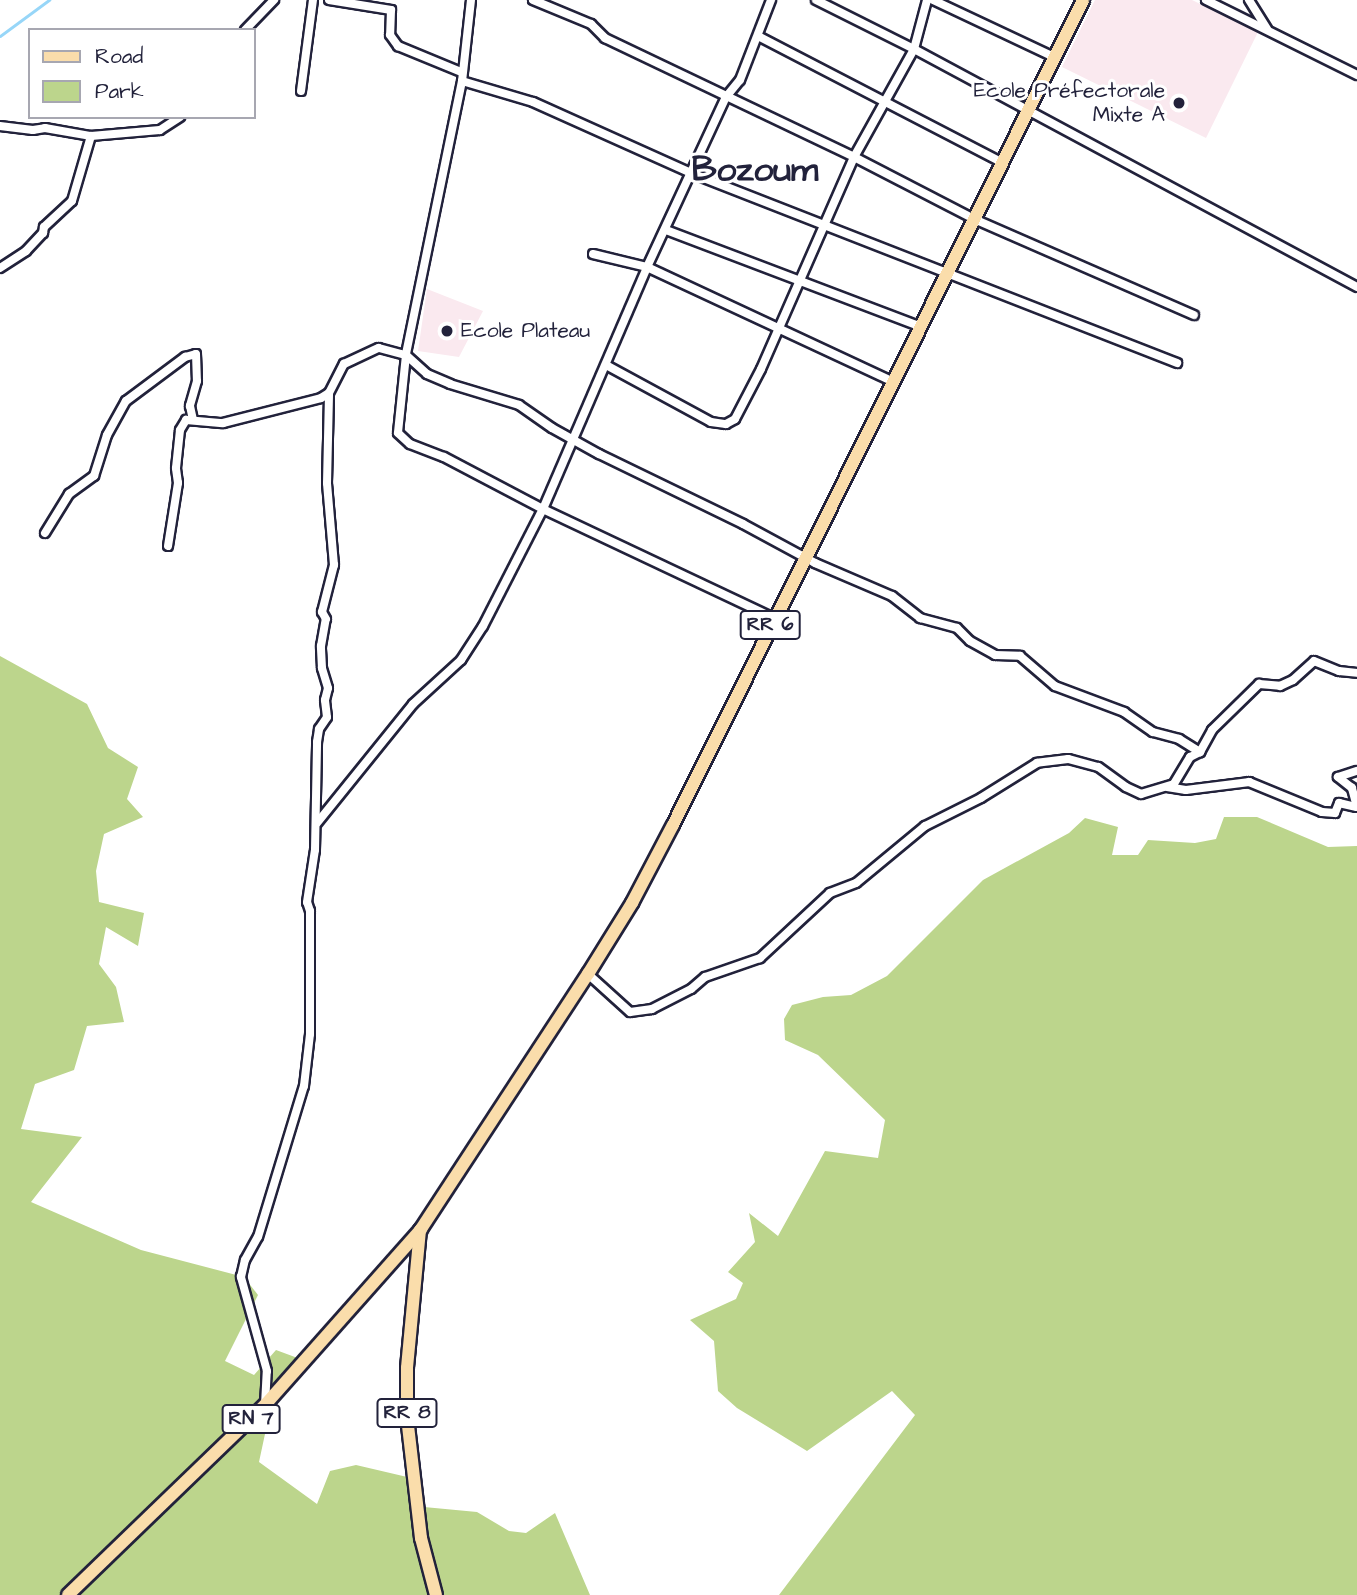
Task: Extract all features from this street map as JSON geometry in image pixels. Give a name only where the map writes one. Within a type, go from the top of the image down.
[{"type":"main road","name":"RR 6","points":[[421,1229],[588,974],[661,847],[1083,0]]},
{"type":"main road","name":"RN 7","points":[[68,1595],[265,1405],[421,1229]]},
{"type":"main road","name":"RR 8","points":[[421,1229],[407,1368],[407,1418],[421,1538],[436,1595]]},
{"type":"street","points":[[248,28],[274,0]]},
{"type":"street","points":[[301,91],[313,0]]},
{"type":"street","points":[[329,0],[391,10],[390,35],[398,46],[461,77],[533,102],[691,173],[1177,363]]},
{"type":"street","points":[[471,0],[461,77],[406,355],[398,433],[410,444],[444,457],[543,509],[774,618]]},
{"type":"street","points":[[533,0],[592,24],[605,38],[855,157],[974,219],[1195,316]]},
{"type":"street","points":[[317,824],[413,704],[461,660],[483,626],[543,509],[647,267],[726,97],[740,80],[771,0]]},
{"type":"street","points":[[816,0],[914,49],[1357,287]]},
{"type":"street","points":[[606,365],[640,381],[702,418],[726,424],[739,413],[855,157],[914,49],[927,0]]},
{"type":"street","points":[[933,0],[1054,57]]},
{"type":"street","points":[[1206,0],[1357,75]]},
{"type":"street","points":[[1249,0],[1269,31]]},
{"type":"street","points":[[758,36],[1003,163]]},
{"type":"street","points":[[0,126],[33,130],[45,128],[91,136],[160,130],[177,119]]},
{"type":"street","points":[[0,268],[26,251],[43,233],[44,227],[72,201],[91,136]]},
{"type":"street","points":[[666,230],[922,327]]},
{"type":"street","points":[[593,254],[647,267],[894,382]]},
{"type":"street","points":[[265,1405],[267,1371],[241,1277],[245,1260],[258,1237],[304,1086],[310,1034],[310,911],[307,902],[317,824],[317,742],[319,729],[327,717],[325,699],[328,688],[322,668],[321,646],[326,619],[322,612],[334,565],[327,483],[329,393],[344,364],[379,348],[406,355],[427,374],[474,393],[512,402],[599,454],[743,524],[806,559],[891,596],[920,618],[957,628],[970,642],[995,655],[1020,656],[1055,686],[1124,712],[1153,732],[1180,739],[1200,752]]},
{"type":"street","points":[[45,533],[69,494],[94,476],[107,435],[126,401],[185,358],[196,354],[197,382],[190,405],[193,421]]},
{"type":"street","points":[[168,546],[178,483],[176,468],[180,430],[186,420],[223,423],[321,398],[329,393]]},
{"type":"street","points":[[588,974],[630,1012],[652,1009],[691,989],[705,977],[760,958],[830,893],[856,883],[925,827],[981,798],[1037,763],[1068,759],[1098,767],[1141,794],[1174,784],[1190,757],[1200,752],[1212,730],[1259,684],[1280,686],[1293,680],[1314,661],[1339,671],[1357,673]]},
{"type":"street","points":[[1164,786],[1186,790],[1249,782],[1322,812],[1335,813],[1339,803],[1357,807],[1352,789],[1338,777],[1357,771]]},
{"type":"shaded area","name":"Ecole Préfectorale Mixte A","points":[[1095,0],[1192,0],[1258,32],[1206,138],[1062,67]]},
{"type":"shaded area","name":"Ecole Plateau","points":[[427,289],[483,311],[459,357],[418,351]]},
{"type":"green space","points":[[0,656],[87,704],[108,748],[138,767],[127,799],[143,817],[104,834],[96,871],[99,902],[144,913],[138,946],[106,927],[99,964],[116,987],[124,1022],[87,1026],[74,1070],[35,1084],[21,1129],[82,1137],[31,1202],[141,1250],[244,1277],[258,1295],[225,1361],[254,1375],[276,1350],[303,1360],[268,1420],[259,1462],[317,1504],[330,1471],[356,1465],[420,1480],[424,1507],[477,1512],[509,1531],[526,1533],[555,1513],[590,1595],[0,1595]]},
{"type":"green space","points":[[1224,817],[1257,817],[1328,847],[1357,846],[1357,1595],[779,1595],[915,1415],[892,1391],[807,1451],[737,1408],[718,1391],[714,1341],[690,1320],[736,1299],[743,1283],[728,1272],[755,1242],[749,1213],[778,1236],[825,1151],[878,1158],[885,1120],[818,1055],[785,1040],[784,1019],[792,1005],[823,997],[851,995],[887,976],[983,880],[1069,833],[1085,818],[1118,827],[1112,855],[1138,855],[1148,840],[1195,843],[1216,839]]},
{"type":"waterway","points":[[0,36],[49,0]]},
{"type":"place","name":"Ecole Préfectorale Mixte A","points":[[1179,103]]},
{"type":"place","name":"Ecole Plateau","points":[[447,331]]},
{"type":"district","name":"Bozoum","points":[[755,170]]}]
